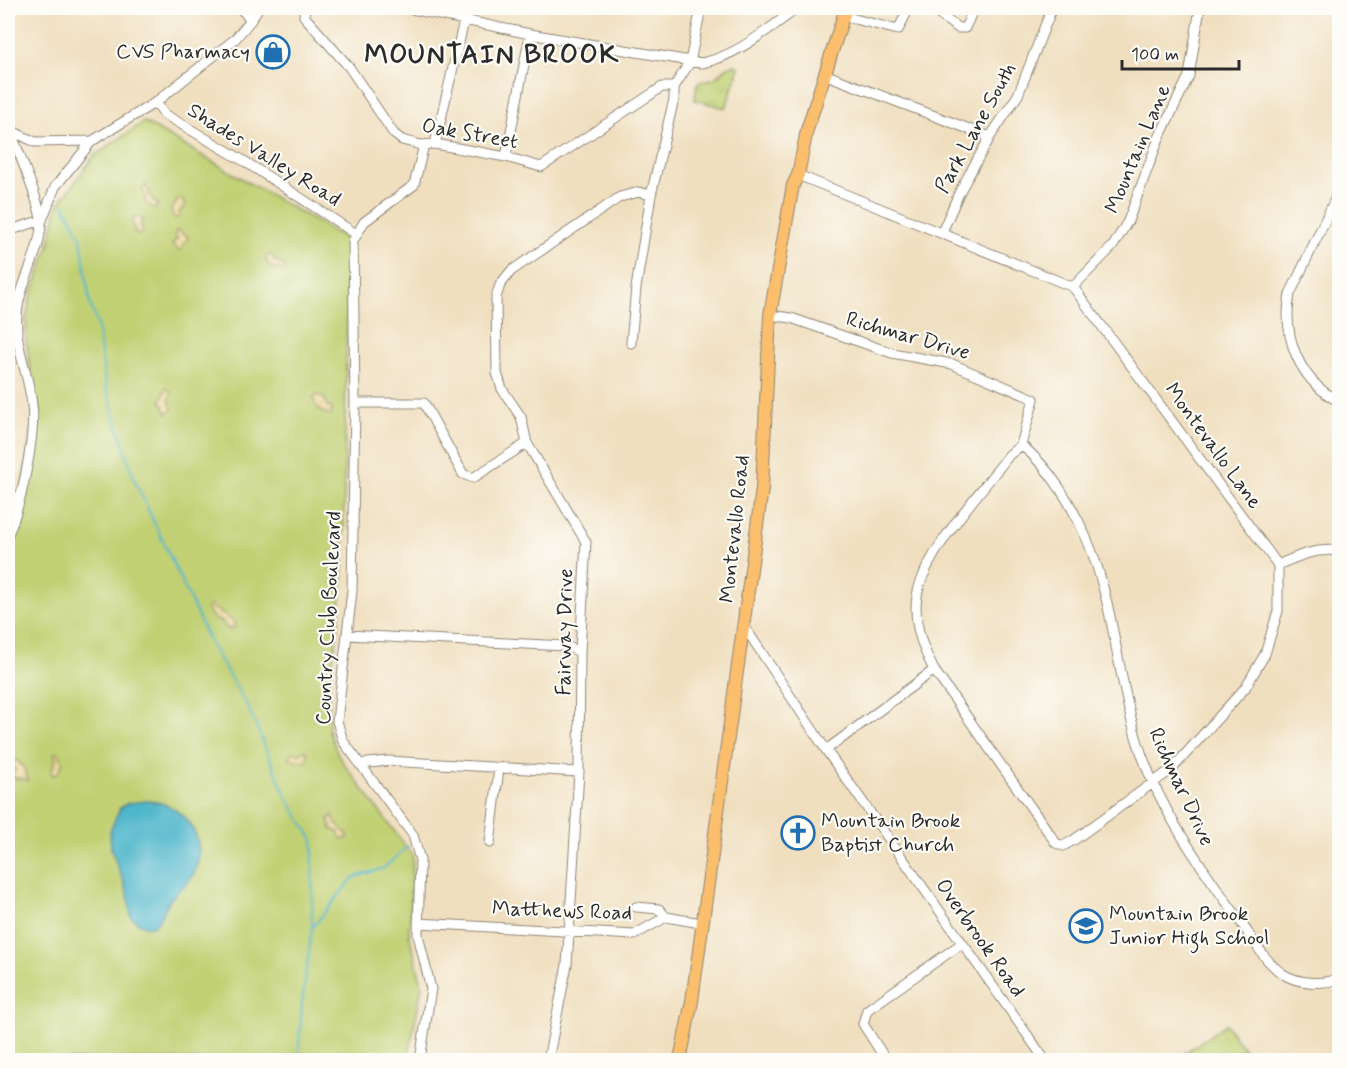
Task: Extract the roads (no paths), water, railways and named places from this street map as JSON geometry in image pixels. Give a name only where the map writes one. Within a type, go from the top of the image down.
[{"type":"main road","name":"Montevallo Road","points":[[680,1060],[692,1002],[762,489],[765,380],[770,315],[793,185],[798,175],[807,130],[845,10]]},
{"type":"street","points":[[240,8],[252,20]]},
{"type":"street","points":[[8,534],[21,496],[32,438],[32,405],[16,335],[17,312],[38,244],[42,220],[55,187],[92,141],[156,102],[235,39],[252,20],[258,8]]},
{"type":"street","name":"Oak Street","points":[[305,8],[304,16],[349,68],[394,134],[402,140],[424,145],[435,144],[506,157],[541,167],[662,87],[674,87]]},
{"type":"street","points":[[407,8],[530,34],[690,62],[715,60],[757,36],[798,8]]},
{"type":"street","points":[[631,343],[636,288],[651,195],[674,99],[674,87],[690,62],[701,8]]},
{"type":"street","points":[[845,10],[898,30],[909,8]]},
{"type":"street","points":[[930,8],[958,28],[965,28],[974,8]]},
{"type":"street","name":"Park Lane South","points":[[942,232],[960,191],[990,137],[1018,95],[1052,8]]},
{"type":"street","name":"Mountain Lane","points":[[1073,287],[1113,246],[1128,221],[1159,138],[1189,76],[1200,8]]},
{"type":"street","points":[[435,144],[464,21]]},
{"type":"street","points":[[506,157],[530,34]]},
{"type":"street","points":[[824,74],[990,137]]},
{"type":"street","name":"Shades Valley Road","points":[[156,102],[164,114],[244,160],[356,234]]},
{"type":"street","points":[[9,130],[35,142],[92,141]]},
{"type":"street","points":[[9,130],[42,220]]},
{"type":"street","points":[[356,234],[364,222],[414,185],[424,145]]},
{"type":"street","points":[[798,175],[1073,287]]},
{"type":"street","points":[[1340,189],[1290,294],[1287,311],[1290,343],[1299,363],[1327,396],[1340,402]]},
{"type":"street","name":"Fairway Drive","points":[[548,1060],[567,965],[579,772],[580,652],[586,542],[527,444],[521,417],[502,389],[497,373],[495,319],[500,285],[511,271],[620,197],[639,192],[651,195]]},
{"type":"street","points":[[8,231],[42,220]]},
{"type":"street","name":"Country Club Boulevard","points":[[356,234],[353,252],[355,403],[352,591],[337,721],[343,741],[417,844],[420,860],[418,923],[431,989],[420,1060]]},
{"type":"street","name":"Montevallo Lane","points":[[1073,287],[1278,565]]},
{"type":"street","name":"Richmar Drive","points":[[770,315],[791,318],[892,353],[952,364],[1034,399],[1021,445],[1034,455],[1065,500],[1088,542],[1107,602],[1119,675],[1137,742],[1195,859],[1266,956],[1283,974],[1303,981],[1328,983],[1340,978]]},
{"type":"street","points":[[355,403],[424,403],[463,474],[473,478],[527,444]]},
{"type":"street","points":[[1021,445],[1009,455],[940,546],[923,574],[917,597],[916,617],[921,645],[934,670],[1050,835],[1063,846],[1172,770],[1245,688],[1265,654],[1278,611],[1276,574],[1278,565],[1305,552],[1325,549],[1340,551]]},
{"type":"street","points":[[8,498],[21,496]]},
{"type":"street","name":"Overbrook Road","points":[[744,627],[826,750],[1045,1060]]},
{"type":"street","points":[[347,635],[566,646],[580,652]]},
{"type":"street","points":[[826,750],[934,670]]},
{"type":"street","points":[[359,764],[388,761],[579,772]]},
{"type":"street","points":[[490,843],[499,768]]},
{"type":"street","points":[[636,907],[660,909],[666,916],[701,923]]},
{"type":"street","name":"Matthews Road","points":[[418,923],[634,935],[666,916]]},
{"type":"street","points":[[886,1060],[863,1024],[867,1010],[961,944]]},
{"type":"water","points":[[148,801],[173,808],[183,816],[191,825],[199,848],[198,860],[192,877],[170,900],[156,924],[151,926],[139,924],[131,917],[128,894],[111,849],[110,831],[120,808],[128,803]]},
{"type":"waterway","points":[[64,204],[81,238],[90,304],[97,323],[106,388],[134,479],[213,649],[247,705],[287,798],[313,840],[312,928],[302,1004],[298,1060]]},
{"type":"waterway","points":[[312,928],[353,878],[384,868],[408,846]]},
{"type":"place","name":"CVS Pharmacy","points":[[273,52]]},
{"type":"place","name":"Mountain Brook Baptist Church","points":[[798,833]]},
{"type":"place","name":"Mountain Brook Junior High School","points":[[1086,926]]},
{"type":"district","name":"MOUNTAIN BROOK","points":[[492,55]]}]
